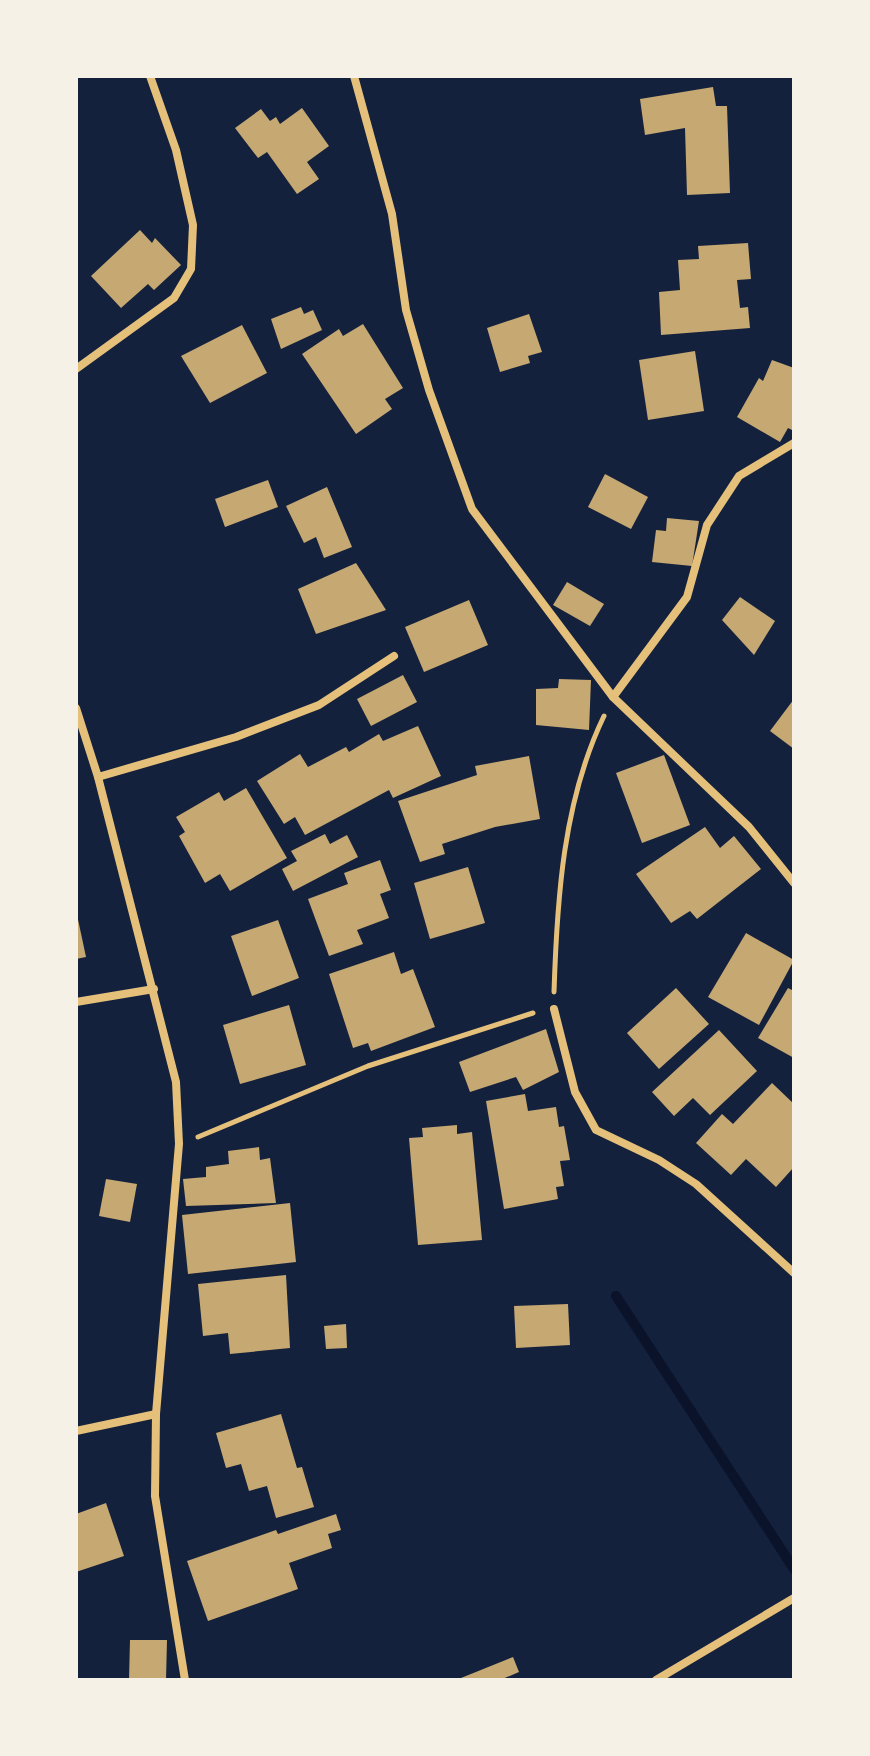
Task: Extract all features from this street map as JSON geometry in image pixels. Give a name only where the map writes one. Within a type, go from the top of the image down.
[{"type":"street","points":[[76,369],[174,298],[191,269],[193,225],[176,150],[150,76]]},
{"type":"street","points":[[354,76],[392,214],[406,310],[429,390],[472,509],[613,697],[749,827],[794,883]]},
{"type":"street","points":[[613,697],[687,597],[707,525],[739,476],[794,443]]},
{"type":"street","points":[[98,777],[236,737],[319,705],[394,656]]},
{"type":"street","points":[[76,708],[98,777],[176,1082],[179,1144],[156,1414],[155,1496],[185,1680]]},
{"type":"street","points":[[76,1002],[154,989]]},
{"type":"street","points":[[554,1009],[575,1092],[596,1130],[659,1160],[696,1184],[794,1273]]},
{"type":"street","points":[[76,1431],[156,1414]]},
{"type":"street","points":[[656,1680],[794,1598]]},
{"type":"path","points":[[179,1144],[368,1066],[554,1009],[557,908],[568,832],[587,753],[613,697]]},
{"type":"building","points":[[713,87],[716,106],[727,106],[730,193],[687,195],[685,128],[645,135],[640,99]]},
{"type":"building","points":[[302,108],[329,146],[307,162],[319,179],[297,194],[267,152],[258,158],[235,128],[261,109],[270,121],[276,117],[280,124]]},
{"type":"building","points":[[140,230],[152,243],[155,238],[181,265],[154,290],[148,284],[121,308],[91,276]]},
{"type":"building","points":[[748,243],[751,279],[737,280],[740,308],[748,307],[750,328],[661,335],[659,292],[680,290],[678,260],[699,259],[698,246]]},
{"type":"building","points":[[301,307],[304,314],[313,310],[322,330],[281,349],[271,319]]},
{"type":"building","points":[[529,314],[542,352],[528,356],[530,363],[500,372],[487,328]]},
{"type":"building","points":[[363,324],[403,388],[385,399],[392,409],[356,434],[302,354],[339,329],[343,336]]},
{"type":"building","points":[[242,325],[267,373],[210,403],[181,356]]},
{"type":"building","points":[[695,351],[704,411],[648,420],[639,360]]},
{"type":"building","points":[[772,360],[794,368],[794,431],[788,428],[780,442],[737,417],[759,378],[763,381]]},
{"type":"building","points":[[605,474],[648,497],[631,529],[588,507]]},
{"type":"building","points":[[268,480],[278,507],[225,527],[215,499]]},
{"type":"building","points":[[327,487],[352,547],[324,558],[316,537],[304,543],[286,506]]},
{"type":"building","points":[[667,518],[699,521],[692,566],[652,562],[656,530],[666,531]]},
{"type":"building","points":[[356,563],[386,610],[316,634],[298,589]]},
{"type":"building","points":[[567,582],[604,604],[590,626],[553,605]]},
{"type":"building","points":[[740,597],[775,621],[754,655],[722,620]]},
{"type":"building","points":[[469,600],[488,645],[424,672],[405,627]]},
{"type":"building","points":[[403,675],[417,702],[371,726],[357,699]]},
{"type":"building","points":[[559,679],[591,680],[589,730],[536,725],[536,689],[558,688]]},
{"type":"building","points":[[794,699],[794,749],[770,731]]},
{"type":"building","points":[[418,726],[441,776],[393,798],[389,790],[305,835],[295,817],[284,824],[257,781],[300,754],[308,767],[346,747],[349,752],[379,734],[383,741]]},
{"type":"building","points":[[664,755],[690,825],[642,843],[616,773]]},
{"type":"building","points":[[529,756],[540,819],[495,827],[442,844],[445,854],[420,862],[398,801],[477,775],[475,766]]},
{"type":"building","points":[[246,788],[287,858],[230,891],[220,874],[205,883],[179,836],[185,832],[176,817],[219,792],[224,801]]},
{"type":"building","points":[[705,827],[720,848],[734,836],[761,869],[697,919],[690,911],[671,923],[636,874]]},
{"type":"building","points":[[325,834],[330,844],[347,835],[358,857],[293,891],[282,869],[297,861],[291,851]]},
{"type":"building","points":[[380,860],[391,890],[380,894],[389,918],[357,930],[363,944],[329,956],[308,899],[348,884],[344,873]]},
{"type":"building","points":[[468,867],[485,923],[430,939],[414,883]]},
{"type":"building","points":[[76,910],[86,957],[76,959]]},
{"type":"building","points":[[278,920],[299,978],[252,996],[231,936]]},
{"type":"building","points":[[746,933],[794,960],[759,1025],[708,997]]},
{"type":"building","points":[[394,952],[401,974],[413,969],[435,1027],[371,1051],[368,1043],[353,1048],[329,974]]},
{"type":"building","points":[[676,988],[709,1024],[659,1069],[627,1033]]},
{"type":"building","points":[[788,988],[794,991],[794,1058],[758,1038]]},
{"type":"building","points":[[289,1005],[306,1065],[240,1084],[223,1025]]},
{"type":"building","points":[[546,1029],[559,1072],[523,1090],[516,1077],[470,1092],[459,1062]]},
{"type":"building","points":[[719,1030],[757,1071],[710,1115],[693,1098],[674,1116],[652,1092]]},
{"type":"building","points":[[772,1083],[794,1104],[794,1167],[776,1187],[746,1159],[731,1175],[696,1143],[722,1114],[733,1124]]},
{"type":"building","points":[[525,1094],[528,1111],[556,1107],[559,1127],[564,1126],[570,1160],[560,1161],[564,1186],[556,1187],[558,1199],[504,1209],[486,1101]]},
{"type":"building","points":[[457,1125],[457,1134],[472,1132],[482,1240],[418,1245],[409,1138],[423,1137],[422,1128]]},
{"type":"building","points":[[259,1147],[260,1160],[270,1158],[276,1203],[186,1206],[183,1179],[206,1177],[206,1167],[229,1164],[228,1151]]},
{"type":"building","points":[[106,1179],[137,1184],[130,1222],[99,1216]]},
{"type":"building","points":[[290,1203],[296,1262],[188,1274],[182,1215]]},
{"type":"building","points":[[286,1275],[290,1348],[230,1354],[228,1333],[203,1336],[198,1284]]},
{"type":"building","points":[[568,1304],[570,1345],[516,1348],[514,1306]]},
{"type":"building","points":[[346,1324],[347,1348],[326,1349],[324,1326]]},
{"type":"building","points":[[281,1414],[297,1468],[302,1467],[314,1507],[276,1518],[267,1486],[249,1491],[241,1464],[226,1468],[216,1433]]},
{"type":"building","points":[[106,1503],[124,1556],[76,1572],[76,1514]]},
{"type":"building","points":[[336,1514],[341,1530],[328,1534],[332,1548],[289,1563],[298,1589],[208,1621],[187,1561],[276,1530],[278,1534]]},
{"type":"building","points":[[130,1640],[167,1640],[166,1680],[129,1680]]},
{"type":"building","points":[[513,1657],[519,1672],[500,1680],[456,1680]]},
{"type":"waterway","points":[[616,1296],[794,1569]]}]
